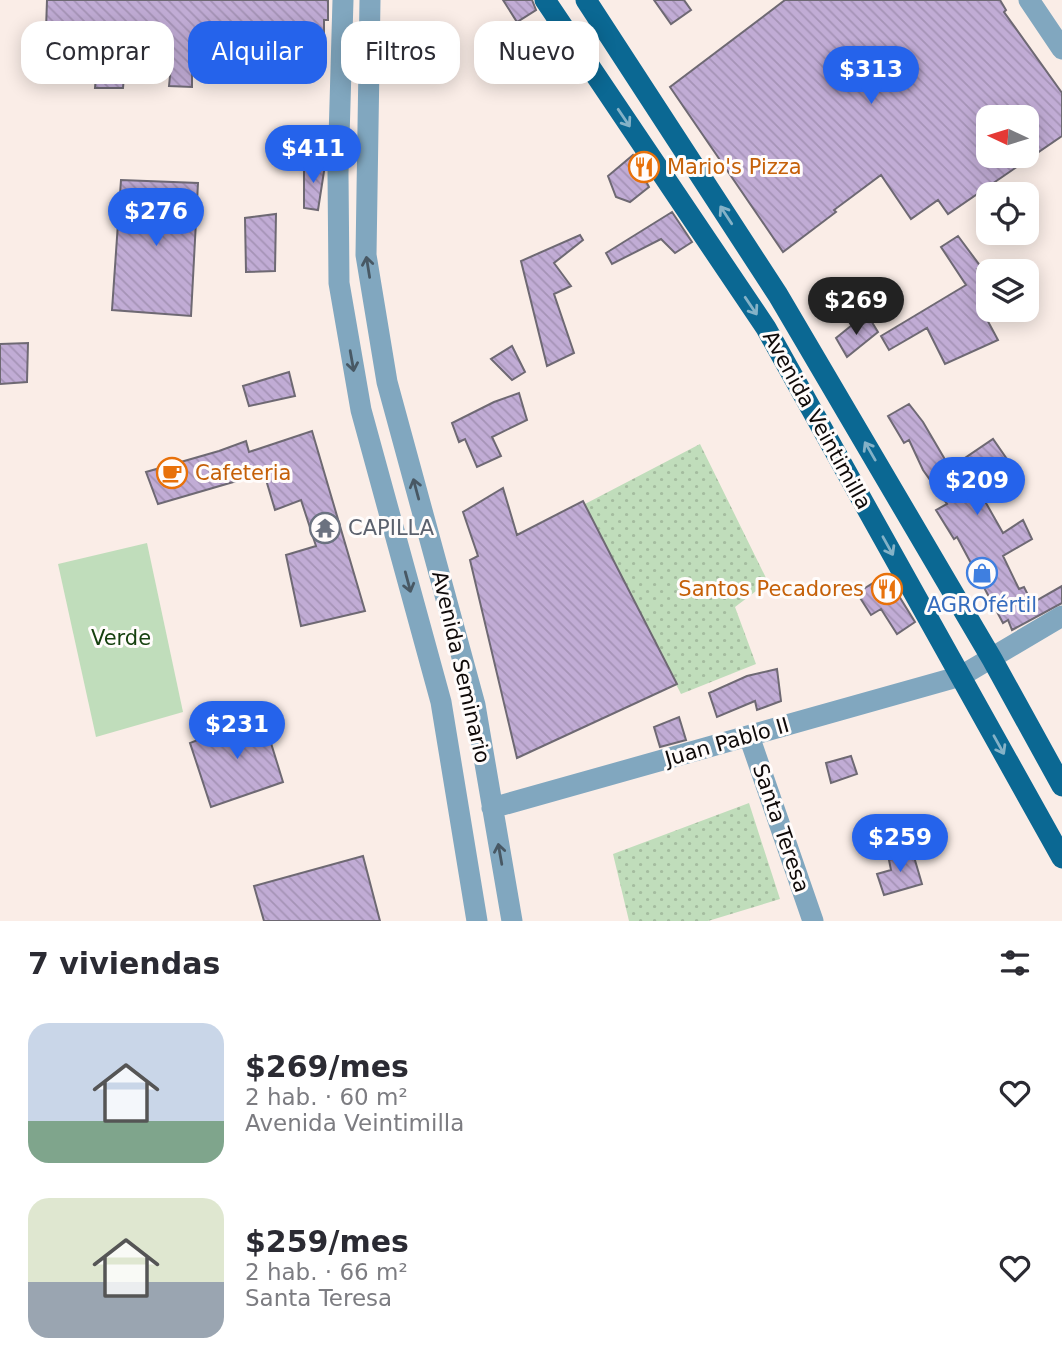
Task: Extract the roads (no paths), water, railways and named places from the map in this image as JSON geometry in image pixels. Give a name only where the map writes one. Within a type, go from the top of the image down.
[{"type":"main road","name":"Avenida Veintimilla","points":[[545,0],[766,328],[1062,858]]},
{"type":"main road","name":"Avenida Veintimilla","points":[[586,0],[778,295],[992,659],[1062,786]]},
{"type":"street","name":"Avenida Seminario","points":[[343,0],[338,185],[339,283],[361,410],[441,702],[477,921]]},
{"type":"street","name":"Avenida Seminario","points":[[370,0],[366,255],[387,383],[475,705],[512,921]]},
{"type":"street","points":[[1029,0],[1062,49]]},
{"type":"street","points":[[802,392],[827,378]]},
{"type":"street","name":"Juan Pablo II","points":[[492,808],[961,676],[1062,616]]},
{"type":"street","name":"Santa Teresa","points":[[749,736],[813,921]]},
{"type":"place","name":"Mario's Pizza","points":[[644,167]]},
{"type":"place","name":"Cafeteria","points":[[172,473]]},
{"type":"place","name":"CAPILLA","points":[[325,528]]},
{"type":"place","name":"AGROfértil","points":[[982,573]]},
{"type":"place","name":"Santos Pecadores","points":[[887,589]]},
{"type":"park label","name":"Verde","points":[[121,638]]}]
